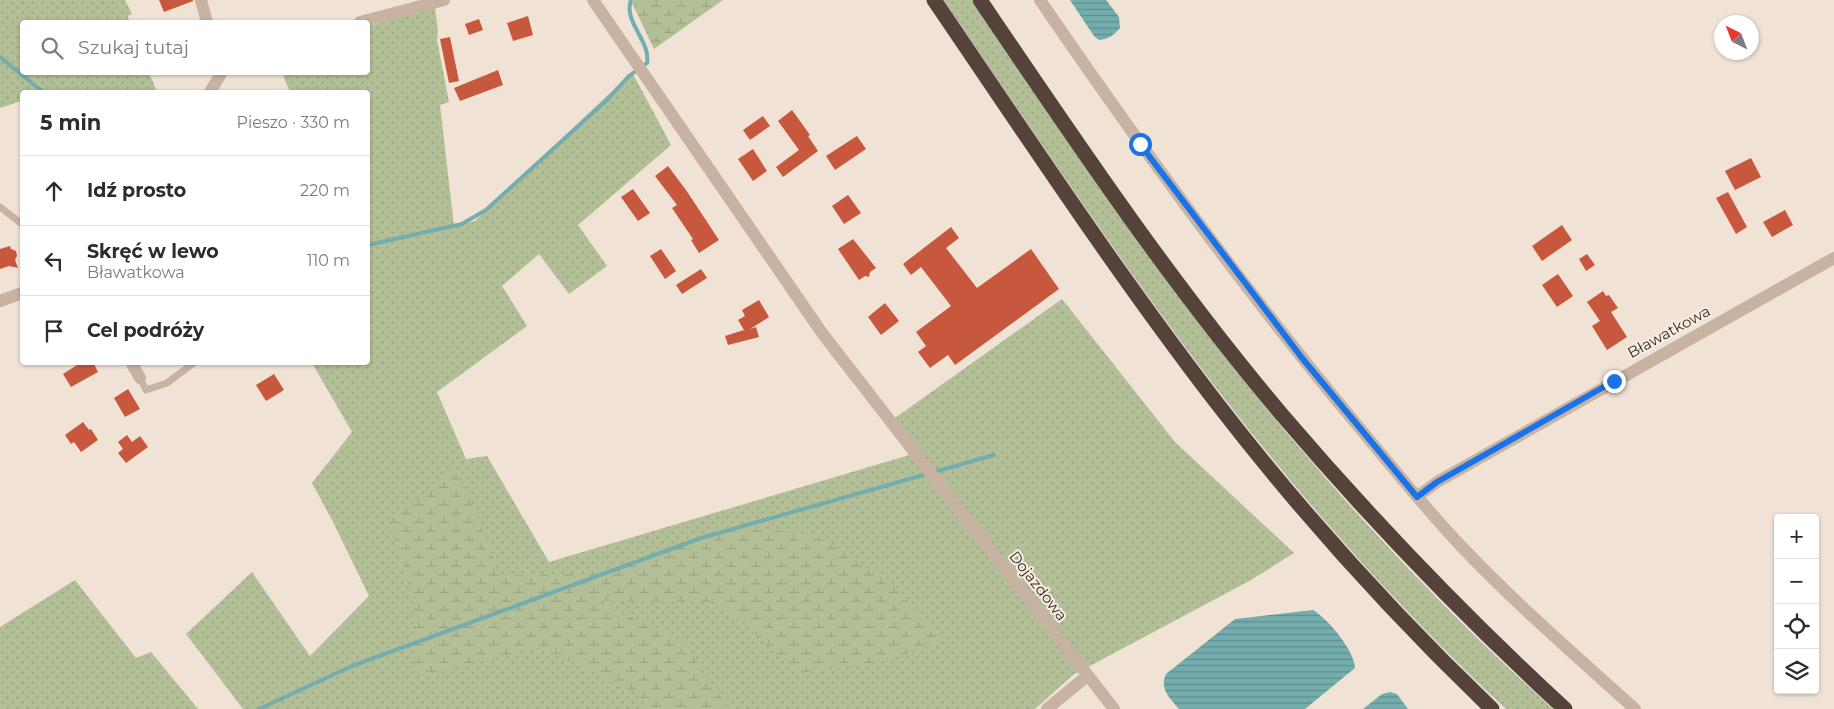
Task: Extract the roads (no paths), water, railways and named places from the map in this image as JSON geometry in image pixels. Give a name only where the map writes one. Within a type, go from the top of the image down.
[{"type":"highway","points":[[934,0],[1118,269],[1216,403],[1312,520],[1372,587],[1492,709]]},
{"type":"highway","points":[[980,0],[1139,230],[1201,313],[1277,408],[1357,500],[1424,572],[1565,709]]},
{"type":"street","points":[[201,0],[206,20]]},
{"type":"street","points":[[368,20],[444,0]]},
{"type":"street","name":"Dojazdowa","points":[[594,0],[813,321],[936,482],[1114,709]]},
{"type":"street","points":[[1040,0],[1140,144],[1256,300],[1417,497],[1483,568],[1635,709]]},
{"type":"street","points":[[211,90],[220,75]]},
{"type":"street","name":"Bławatkowa","points":[[1417,497],[1437,482],[1834,258]]},
{"type":"street","points":[[0,300],[20,294]]},
{"type":"street","points":[[132,365],[140,378]]},
{"type":"street","points":[[1047,709],[1087,676]]},
{"type":"lane","points":[[0,207],[20,222]]},
{"type":"lane","points":[[140,378],[146,390],[168,383],[191,365]]},
{"type":"water","points":[[1070,0],[1106,0],[1119,17],[1120,28],[1106,39],[1099,40],[1094,36]]},
{"type":"water","points":[[1313,610],[1340,636],[1354,661],[1355,668],[1305,709],[1179,709],[1166,693],[1164,679],[1166,674],[1235,619]]},
{"type":"water","points":[[1390,692],[1397,694],[1408,709],[1363,709],[1382,694]]},
{"type":"waterway","points":[[370,245],[462,224],[486,210],[608,99],[629,76],[647,63],[645,47],[631,16],[631,0]]},
{"type":"waterway","points":[[0,57],[20,73]]},
{"type":"waterway","points":[[22,75],[41,90]]},
{"type":"waterway","points":[[934,472],[994,455]]},
{"type":"waterway","points":[[259,709],[352,666],[701,538],[927,474]]}]
